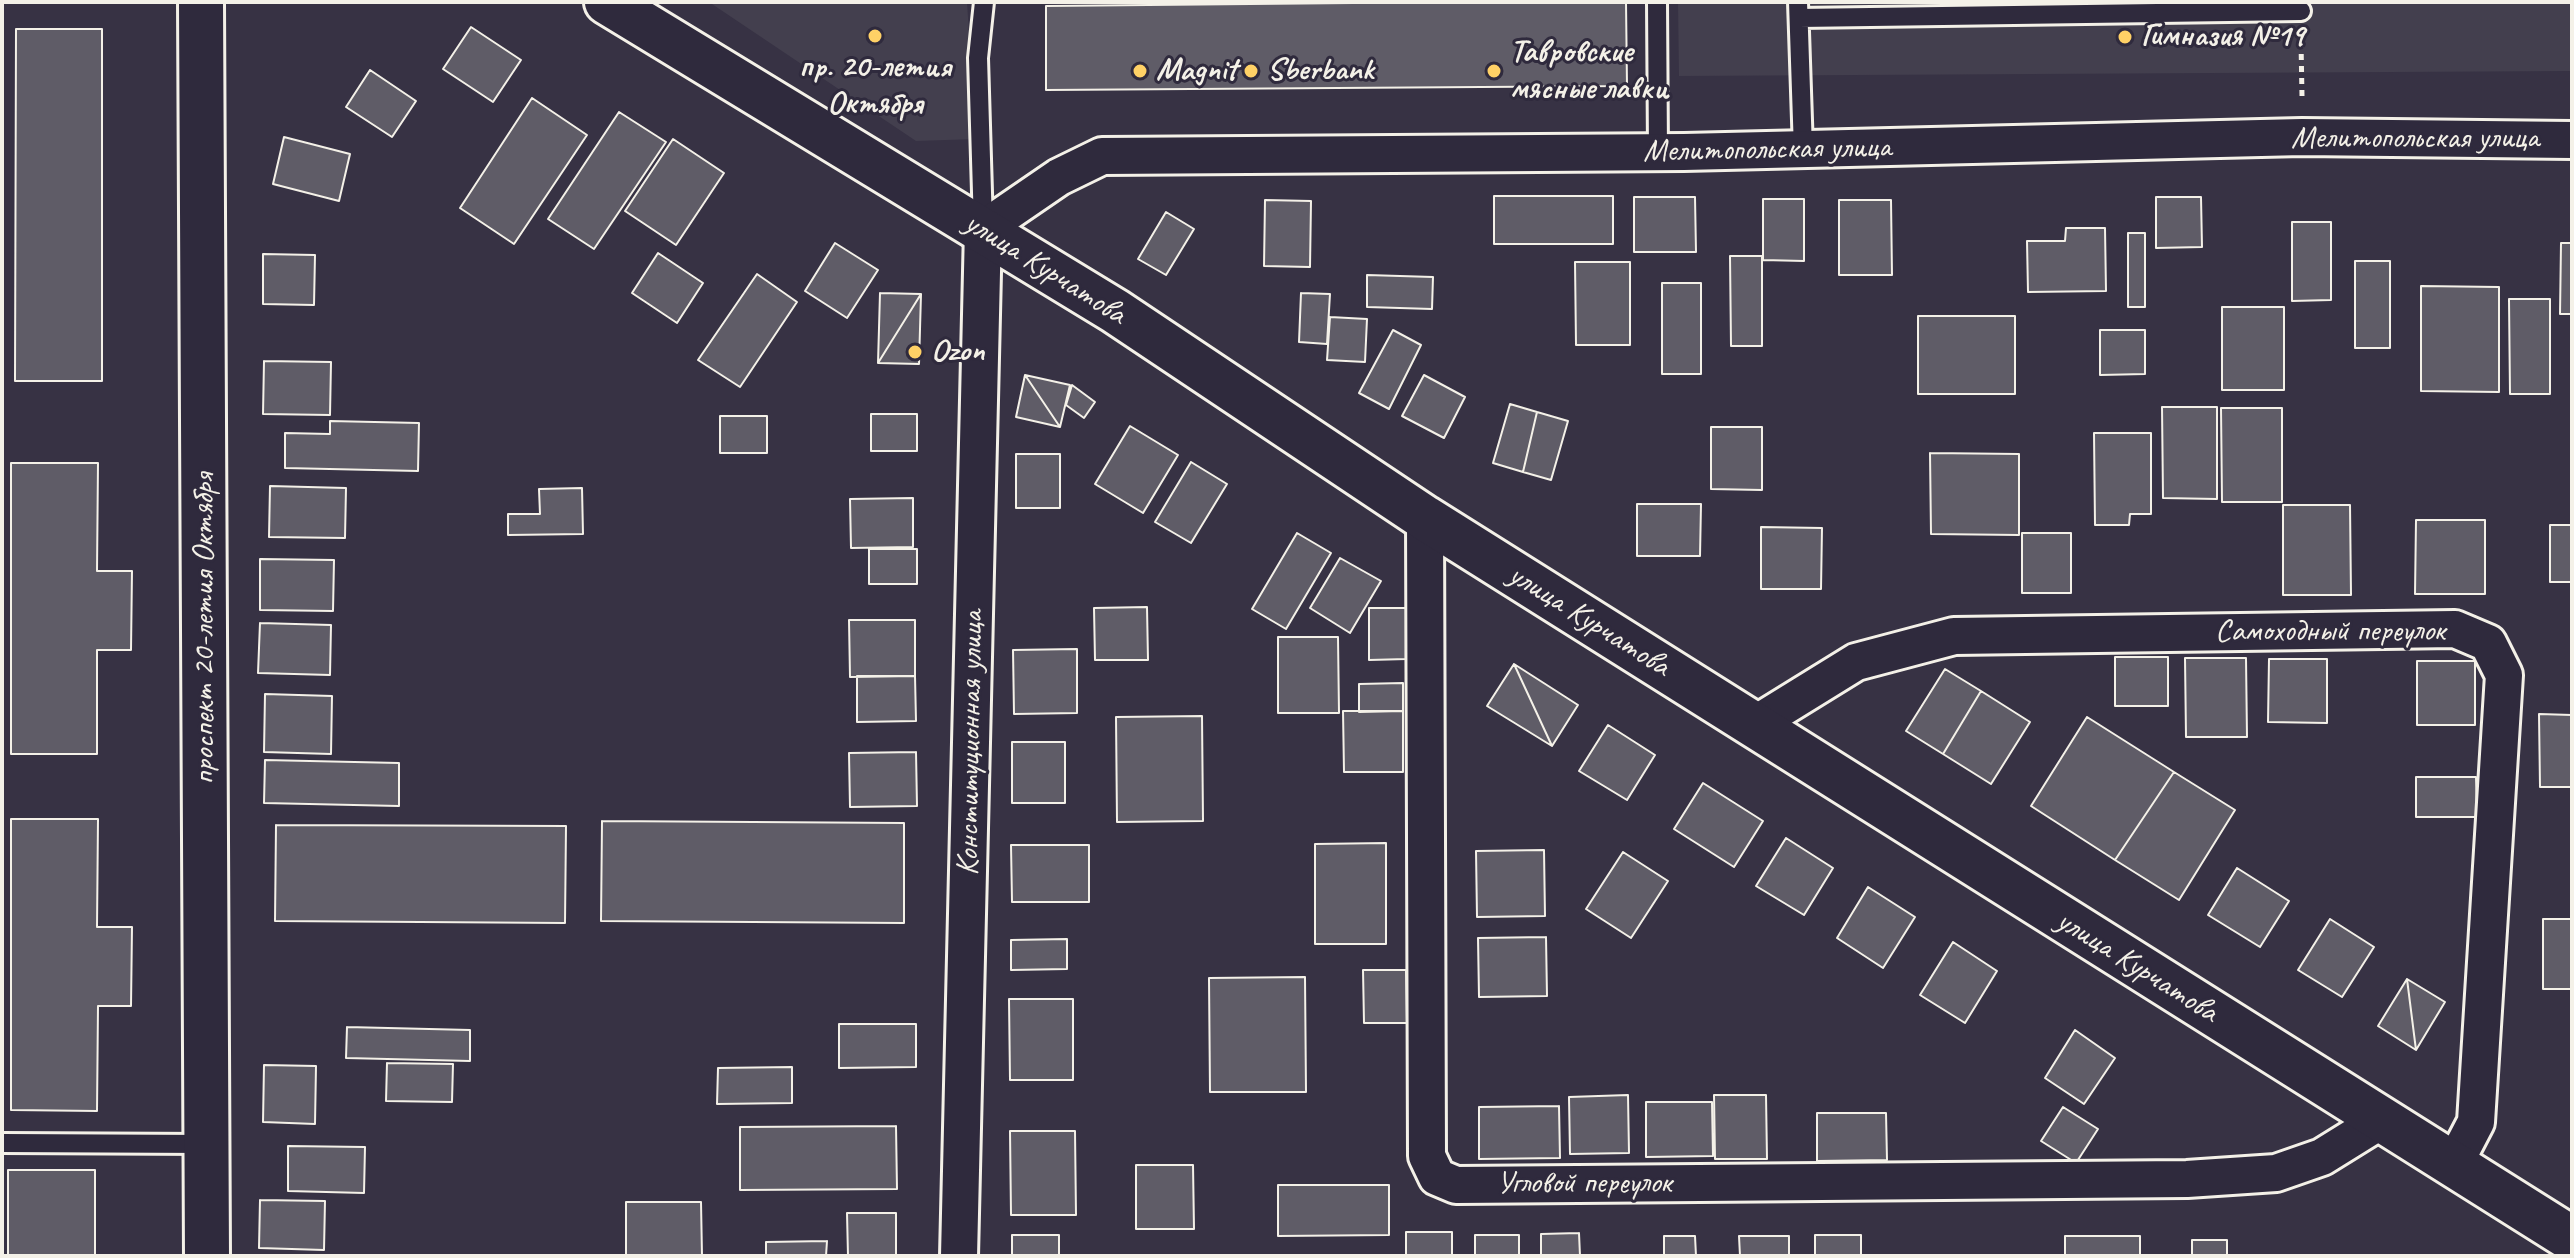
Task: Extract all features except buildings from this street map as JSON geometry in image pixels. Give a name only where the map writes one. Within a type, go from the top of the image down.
[{"type":"street","name":"проспект 20-летия Октября","points":[[201,2],[207,1256]]},
{"type":"street","name":"улица Курчатова","points":[[607,2],[1115,311],[1425,518],[2572,1239]]},
{"type":"street","name":"Мелитопольская улица","points":[[983,229],[1059,177],[1102,156],[1803,150],[2302,137],[2572,140]]},
{"type":"street","name":"Конституционная улица","points":[[959,1256],[983,229]]},
{"type":"street","name":"Угловой переулок","points":[[1425,518],[1427,1156],[1437,1177],[1456,1185],[2187,1179],[2276,1173],[2322,1157],[2380,1121]]},
{"type":"street","name":"Самоходный переулок","points":[[1754,725],[1856,662],[1954,636],[2455,629],[2488,643],[2504,675],[2476,1122],[2453,1166]]},
{"type":"lane","points":[[983,229],[978,58],[984,2]]},
{"type":"lane","points":[[1657,2],[1658,152]]},
{"type":"lane","points":[[1803,150],[1798,10],[2301,11]]},
{"type":"lane","points":[[2,1143],[208,1144]]},
{"type":"path","points":[[2301,11],[2302,137]]},
{"type":"shaded area","points":[[709,2],[967,2],[976,139],[916,141]]},
{"type":"shaded area","name":"Гимназия №19","points":[[1678,2],[2572,2],[2572,71],[1679,76]]},
{"type":"place","name":"пр. 20-летия Октября","points":[[875,36]]},
{"type":"place","name":"Гимназия №19","points":[[2125,37]]},
{"type":"place","name":"Magnit","points":[[1140,71]]},
{"type":"place","name":"Sberbank","points":[[1251,71]]},
{"type":"place","name":"Тавровские мясные лавки","points":[[1494,71]]},
{"type":"place","name":"Ozon","points":[[915,352]]}]
